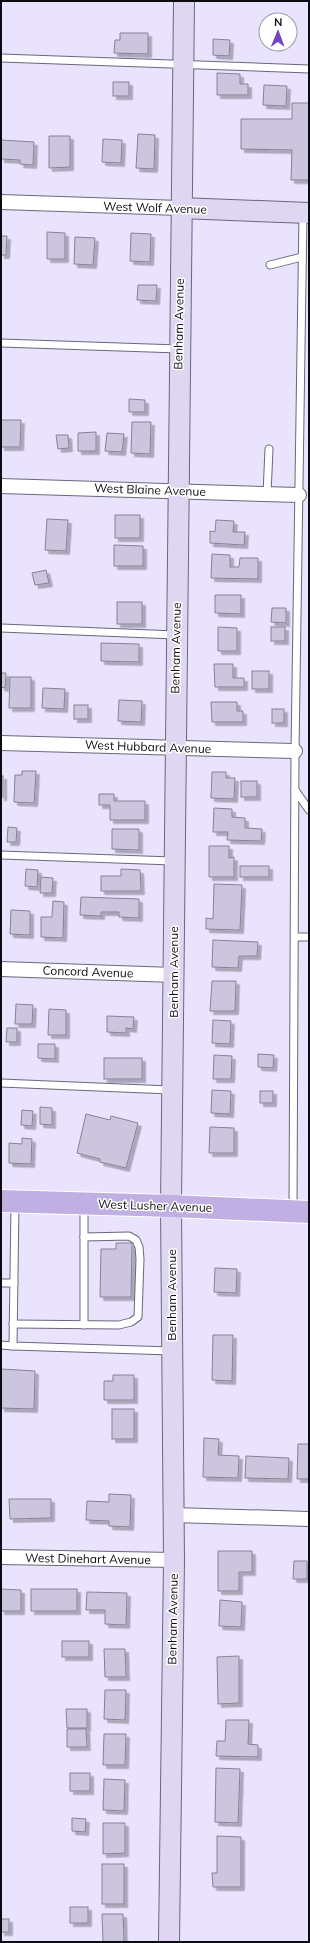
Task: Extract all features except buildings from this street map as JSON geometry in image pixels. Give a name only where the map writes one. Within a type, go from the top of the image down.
[{"type":"main road","name":"Benham Avenue","points":[[169,1942],[174,1560],[171,1206],[180,208],[184,1]]},
{"type":"main road","name":"West Wolf Avenue","points":[[180,208],[306,213]]},
{"type":"main road","name":"West Lusher Avenue","points":[[8,1202],[171,1206],[301,1212]]},
{"type":"street","name":"West Wolf Avenue","points":[[1,202],[180,208]]},
{"type":"street","name":"West Blaine Avenue","points":[[1,486],[299,495]]},
{"type":"street","name":"West Hubbard Avenue","points":[[1,743],[295,751]]},
{"type":"street","name":"Concord Avenue","points":[[1,969],[174,975]]},
{"type":"street","points":[[174,1515],[309,1519]]},
{"type":"street","name":"West Dinehart Avenue","points":[[1,1557],[174,1560]]},
{"type":"lane","points":[[1,58],[309,69]]},
{"type":"lane","points":[[301,1212],[295,937],[295,751],[302,257],[306,213]]},
{"type":"lane","points":[[270,266],[302,257]]},
{"type":"lane","points":[[1,343],[179,349]]},
{"type":"lane","points":[[267,494],[269,449]]},
{"type":"lane","points":[[1,628],[176,635]]},
{"type":"lane","points":[[295,790],[309,810]]},
{"type":"lane","points":[[1,855],[175,861]]},
{"type":"lane","points":[[295,937],[309,937]]},
{"type":"lane","points":[[1,1084],[173,1090]]},
{"type":"lane","points":[[8,1202],[14,1283],[13,1346]]},
{"type":"lane","points":[[84,1204],[84,1325]]},
{"type":"lane","points":[[13,1324],[119,1325],[131,1322],[138,1317],[140,1259],[139,1247],[136,1240],[129,1236],[84,1237]]},
{"type":"lane","points":[[1,1283],[14,1283]]},
{"type":"lane","points":[[1,1345],[172,1351]]}]
